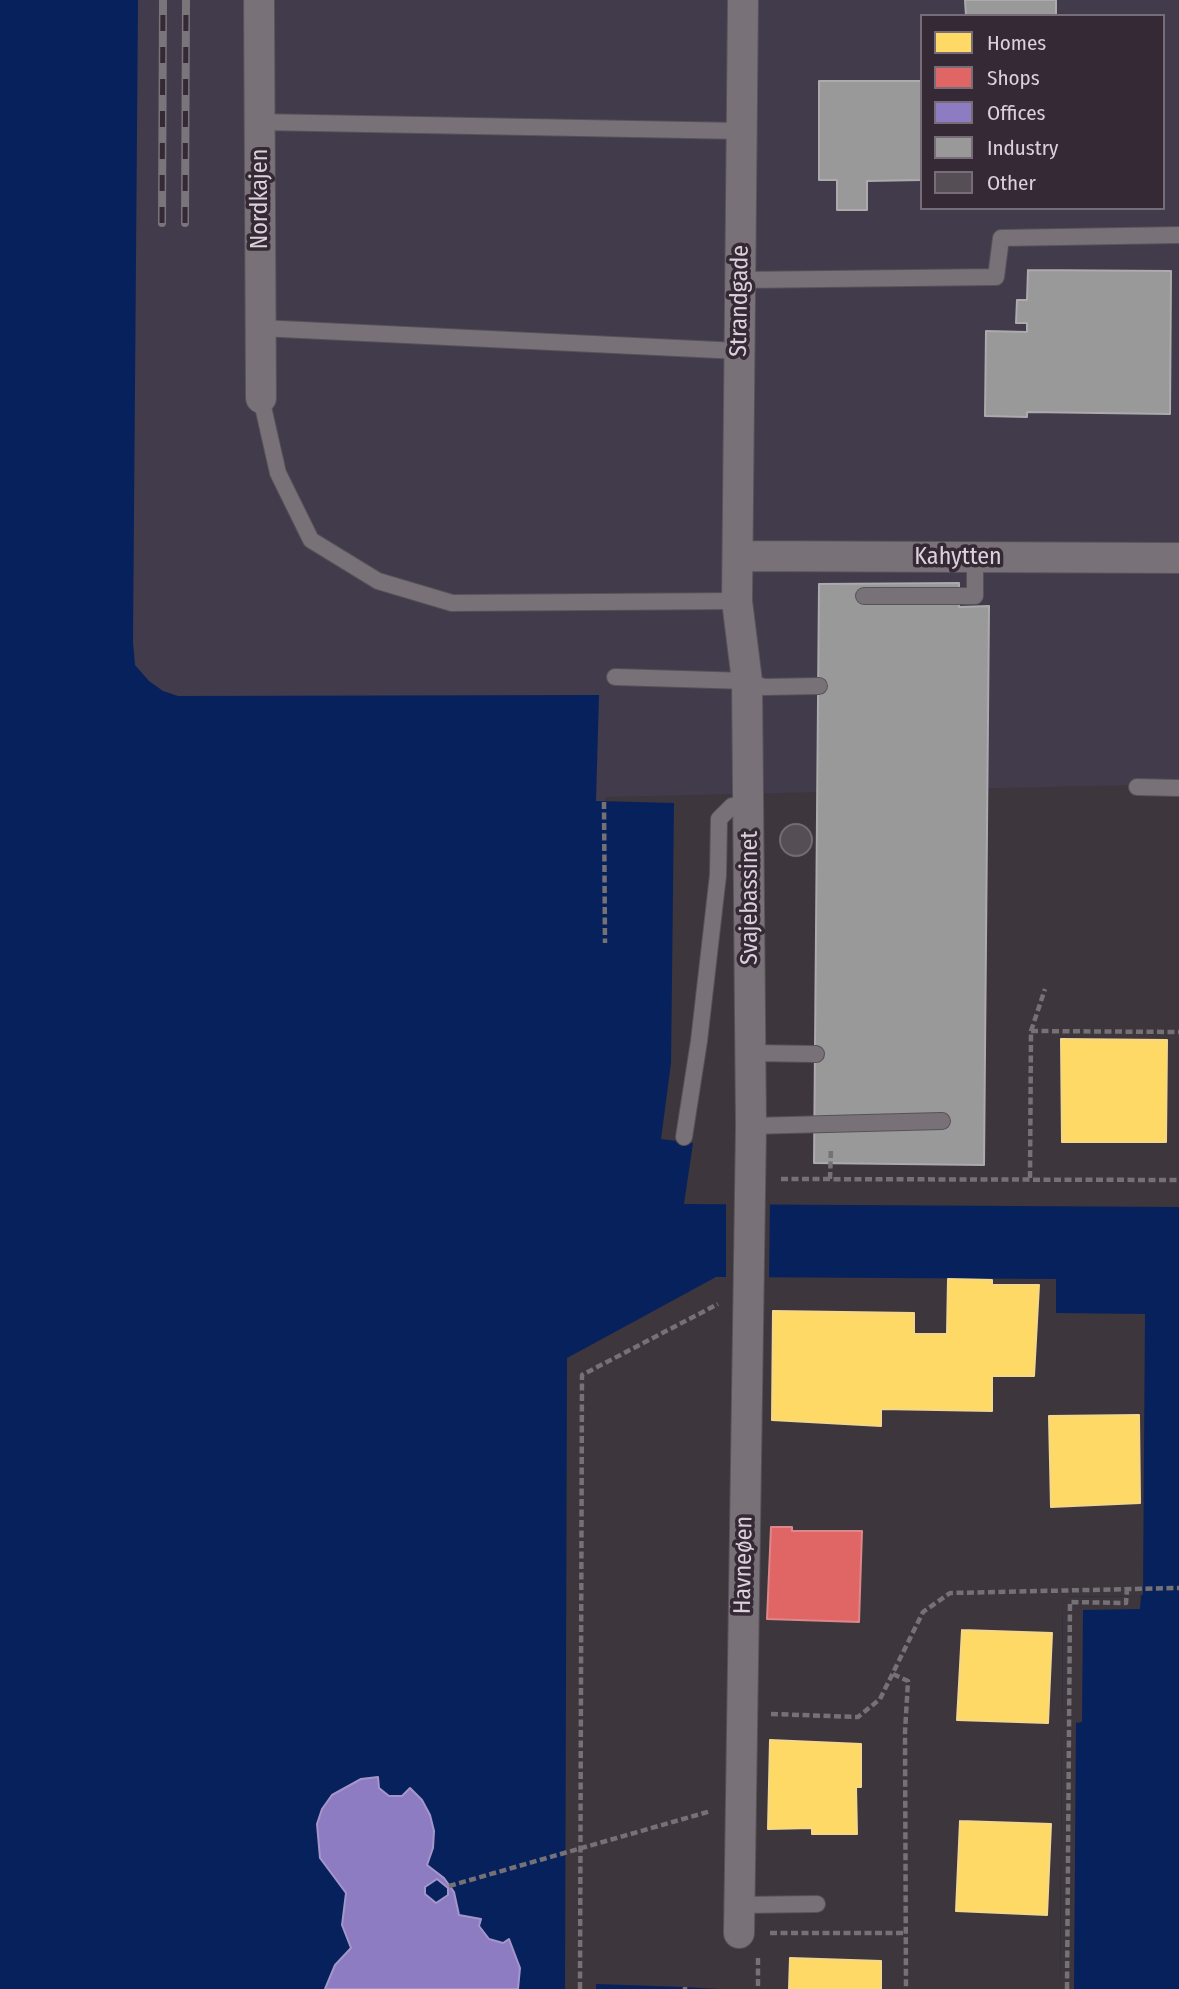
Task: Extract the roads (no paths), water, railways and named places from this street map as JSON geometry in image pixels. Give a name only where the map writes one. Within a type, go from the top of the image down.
[{"type":"street","name":"Nordkajen","points":[[259,0],[261,398]]},
{"type":"street","name":"Strandgade","points":[[737,601],[743,0]]},
{"type":"street","name":"Kahytten","points":[[738,556],[1179,558]]},
{"type":"street","name":"Svajebassinet","points":[[737,601],[747,681],[750,806],[750,1188]]},
{"type":"street","name":"Havneøen","points":[[746,1924],[741,1803],[750,1188]]},
{"type":"lane","points":[[260,122],[741,131]]},
{"type":"lane","points":[[741,281],[996,277],[1000,238],[1179,235]]},
{"type":"lane","points":[[260,328],[739,351]]},
{"type":"lane","points":[[261,398],[278,473],[311,540],[378,581],[452,603],[737,601]]},
{"type":"lane","points":[[864,596],[975,596],[975,557]]},
{"type":"lane","points":[[615,677],[747,681],[764,687],[819,686]]},
{"type":"lane","points":[[1137,788],[1179,788]]},
{"type":"lane","points":[[684,1137],[699,1041],[718,875],[719,819],[732,806],[750,806]]},
{"type":"lane","points":[[751,1053],[816,1054]]},
{"type":"lane","points":[[751,1126],[942,1121]]},
{"type":"lane","points":[[746,1924],[817,1904]]},
{"type":"water","points":[[0,0],[138,0],[133,642],[135,665],[149,681],[163,691],[178,696],[599,695],[596,801],[674,803],[671,1063],[661,1139],[693,1143],[684,1204],[1179,1207],[1179,1989],[1060,1989],[1063,1596],[1140,1597],[1143,1594],[1145,1314],[1056,1313],[1056,1279],[716,1277],[567,1358],[565,1989],[0,1989]]},
{"type":"water","points":[[596,1984],[685,1987],[719,1989],[596,1989]]},
{"type":"railway","points":[[162,223],[163,0]]},
{"type":"railway","points":[[185,223],[186,0]]}]
